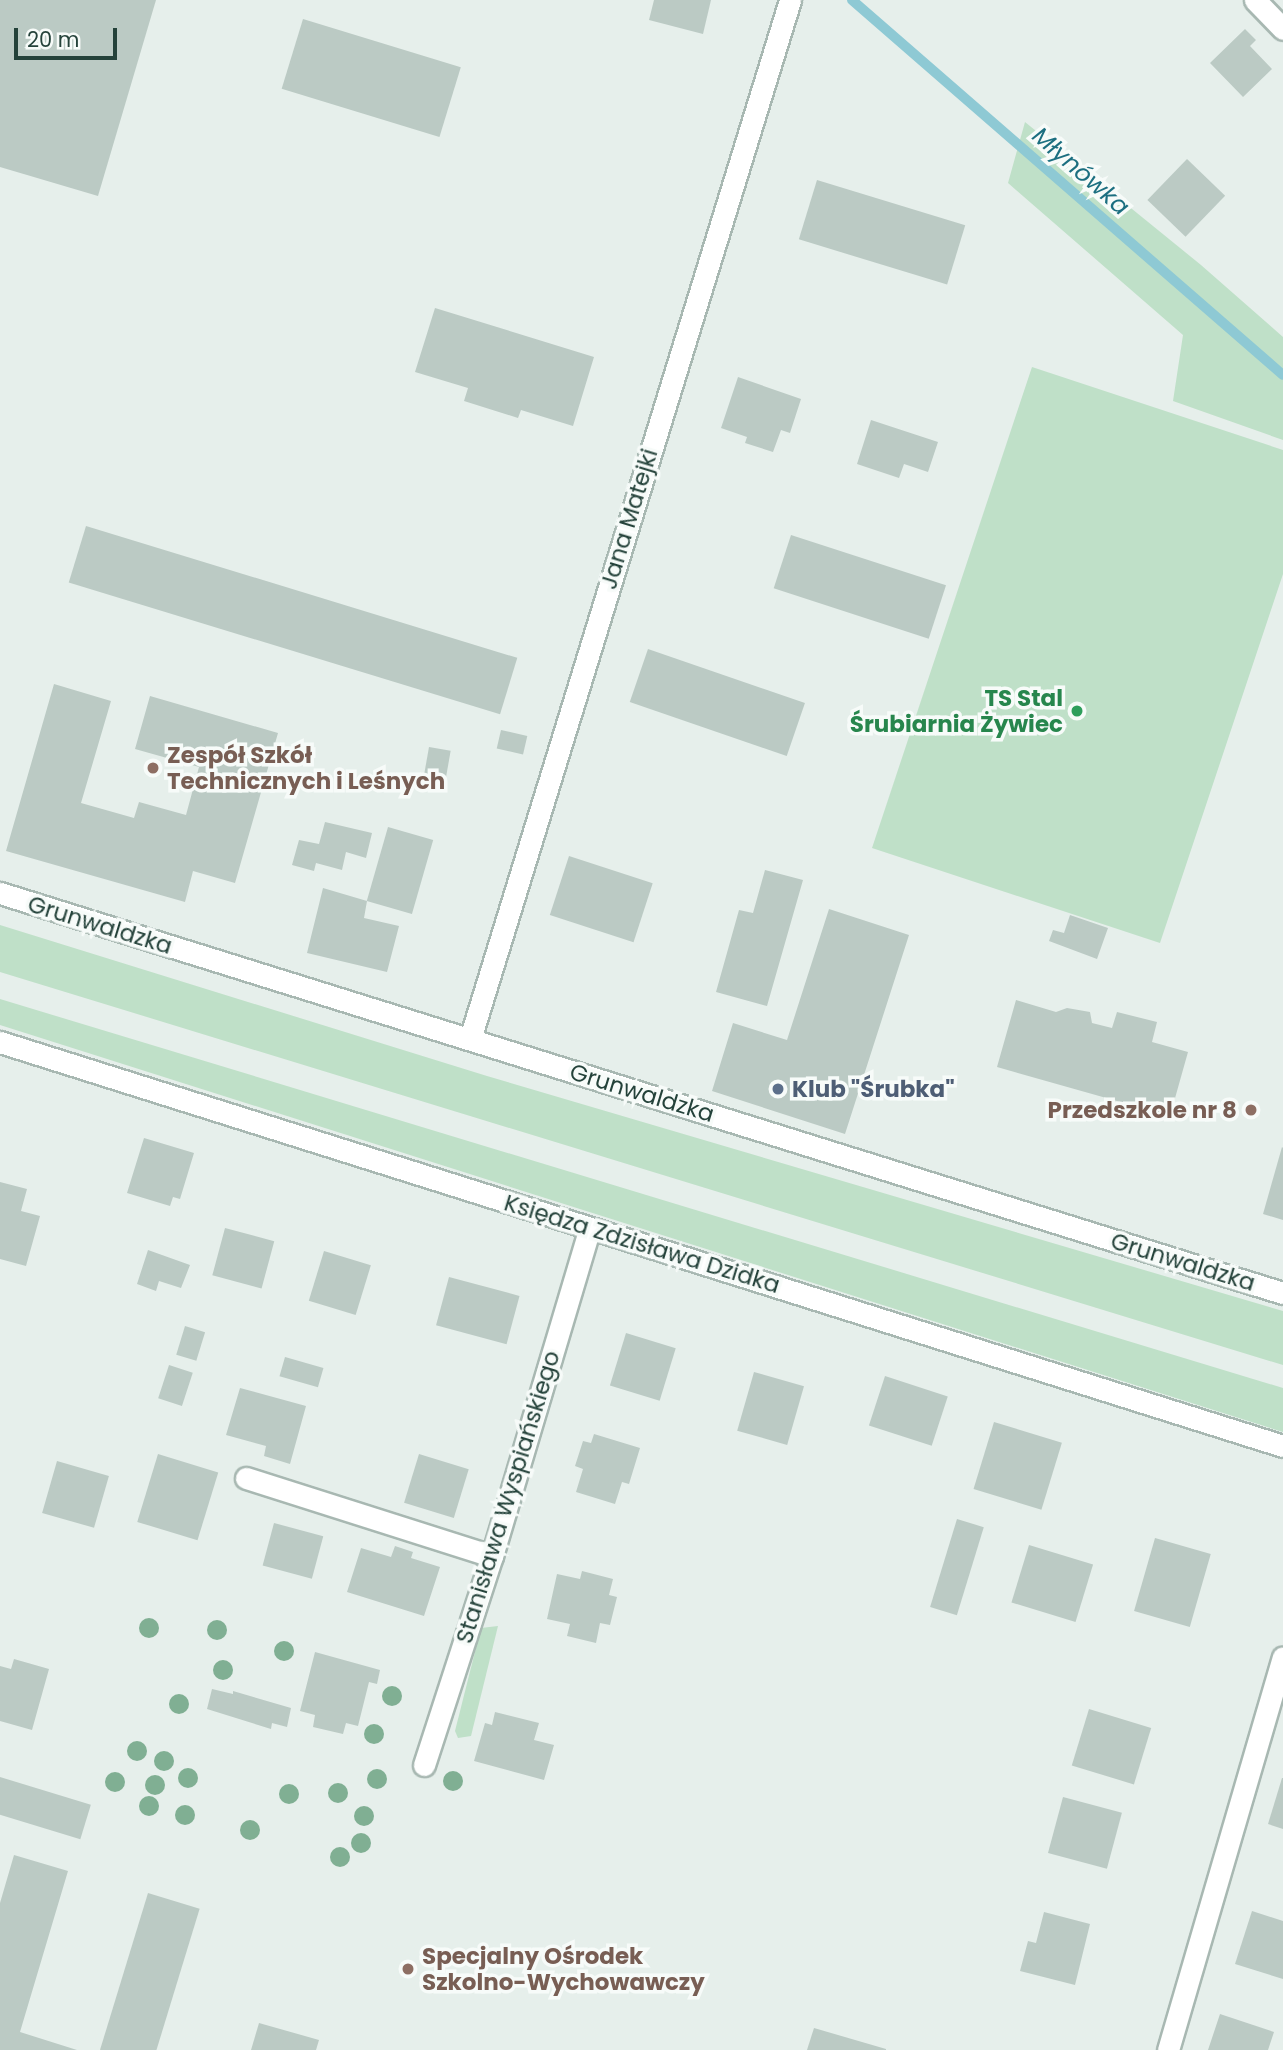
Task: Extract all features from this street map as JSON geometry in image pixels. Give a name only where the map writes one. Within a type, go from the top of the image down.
[{"type":"street","name":"Jana Matejki","points":[[470,1039],[790,0]]},
{"type":"street","points":[[1255,0],[1283,29]]},
{"type":"street","name":"Grunwaldzka","points":[[0,893],[1283,1293]]},
{"type":"street","name":"Księdza Zdzisława Dzidka","points":[[0,1042],[1283,1446]]},
{"type":"street","name":"Stanisława Wyspiańskiego","points":[[424,1765],[492,1556],[590,1228]]},
{"type":"street","points":[[246,1478],[492,1556]]},
{"type":"street","points":[[1168,2050],[1278,1696],[1283,1658]]},
{"type":"green space","points":[[1025,122],[1201,265],[1283,337],[1283,440],[1173,401],[1183,335],[1008,183]]},
{"type":"green space","name":"TS Stal Śrubiarnia Żywiec","points":[[1032,367],[1283,450],[1283,574],[1160,943],[872,848]]},
{"type":"green space","points":[[0,925],[487,1076],[1283,1311],[1283,1365],[0,972]]},
{"type":"green space","points":[[0,999],[1283,1388],[1283,1432],[0,1025]]},
{"type":"green space","points":[[498,1626],[471,1736],[458,1738],[455,1731],[481,1628]]},
{"type":"building","points":[[0,0],[156,0],[98,196],[0,167]]},
{"type":"building","points":[[654,0],[711,0],[703,34],[649,20]]},
{"type":"building","points":[[303,19],[461,67],[439,137],[282,89]]},
{"type":"building","points":[[1245,29],[1256,40],[1250,46],[1272,69],[1243,97],[1210,63]]},
{"type":"building","points":[[1187,159],[1225,196],[1186,237],[1147,200]]},
{"type":"building","points":[[817,180],[965,225],[947,285],[799,239]]},
{"type":"building","points":[[435,308],[594,357],[573,426],[521,410],[518,418],[464,401],[468,388],[415,372]]},
{"type":"building","points":[[738,377],[801,399],[790,433],[781,430],[773,452],[745,443],[747,437],[721,428]]},
{"type":"building","points":[[871,420],[938,442],[928,472],[904,464],[899,478],[857,464]]},
{"type":"building","points":[[86,526],[517,658],[500,714],[69,582]]},
{"type":"building","points":[[791,535],[946,585],[929,639],[774,588]]},
{"type":"building","points":[[648,649],[805,703],[787,756],[630,702]]},
{"type":"building","points":[[54,684],[111,701],[81,803],[134,818],[139,802],[186,815],[199,767],[135,749],[150,696],[278,733],[235,883],[193,871],[185,902],[6,851]]},
{"type":"building","points":[[501,730],[527,736],[523,755],[497,749]]},
{"type":"building","points":[[429,747],[451,751],[445,782],[423,779]]},
{"type":"building","points":[[325,822],[372,833],[366,858],[346,852],[342,870],[316,863],[314,871],[292,865],[299,840],[319,844]]},
{"type":"building","points":[[388,827],[433,840],[412,914],[367,901]]},
{"type":"building","points":[[569,856],[653,883],[634,942],[550,915]]},
{"type":"building","points":[[765,870],[803,880],[767,1006],[716,992],[739,910],[753,913]]},
{"type":"building","points":[[323,888],[367,901],[364,918],[399,926],[387,972],[307,953]]},
{"type":"building","points":[[829,909],[909,935],[845,1134],[712,1091],[733,1023],[787,1040]]},
{"type":"building","points":[[1070,915],[1108,928],[1097,959],[1049,941],[1053,930],[1064,933]]},
{"type":"building","points":[[1016,1000],[1056,1012],[1067,1008],[1090,1012],[1092,1023],[1112,1028],[1117,1012],[1157,1022],[1152,1042],[1188,1052],[1170,1116],[997,1067]]},
{"type":"building","points":[[144,1138],[194,1153],[180,1199],[173,1197],[170,1206],[127,1193]]},
{"type":"building","points":[[1283,1148],[1283,1220],[1263,1214]]},
{"type":"building","points":[[0,1182],[27,1189],[21,1211],[40,1216],[26,1266],[0,1259]]},
{"type":"building","points":[[225,1228],[274,1241],[262,1289],[212,1275]]},
{"type":"building","points":[[148,1250],[190,1265],[181,1288],[159,1281],[156,1291],[137,1284]]},
{"type":"building","points":[[324,1251],[371,1265],[356,1315],[309,1301]]},
{"type":"building","points":[[449,1277],[520,1296],[507,1344],[436,1325]]},
{"type":"building","points":[[185,1326],[205,1332],[196,1361],[176,1355]]},
{"type":"building","points":[[626,1333],[676,1348],[660,1401],[610,1386]]},
{"type":"building","points":[[285,1357],[323,1368],[318,1387],[279,1376]]},
{"type":"building","points":[[169,1365],[193,1373],[182,1406],[158,1398]]},
{"type":"building","points":[[754,1372],[804,1386],[787,1445],[737,1431]]},
{"type":"building","points":[[885,1376],[948,1396],[932,1446],[869,1425]]},
{"type":"building","points":[[240,1388],[306,1406],[290,1464],[264,1456],[266,1446],[226,1435]]},
{"type":"building","points":[[994,1422],[1062,1443],[1041,1510],[974,1489]]},
{"type":"building","points":[[594,1434],[640,1448],[629,1484],[622,1482],[615,1504],[576,1492],[583,1469],[575,1466],[583,1441],[591,1443]]},
{"type":"building","points":[[158,1454],[218,1472],[197,1540],[137,1522]]},
{"type":"building","points":[[419,1454],[469,1469],[454,1518],[404,1503]]},
{"type":"building","points":[[57,1461],[109,1476],[94,1528],[42,1513]]},
{"type":"building","points":[[957,1519],[984,1527],[957,1615],[930,1607]]},
{"type":"building","points":[[274,1523],[323,1536],[312,1579],[263,1566]]},
{"type":"building","points":[[1155,1538],[1211,1554],[1190,1627],[1134,1611]]},
{"type":"building","points":[[1029,1545],[1093,1565],[1076,1622],[1011,1602]]},
{"type":"building","points":[[395,1546],[413,1552],[411,1558],[440,1567],[424,1616],[347,1592],[361,1548],[391,1557]]},
{"type":"building","points":[[582,1571],[613,1579],[609,1595],[617,1597],[610,1625],[600,1623],[596,1643],[567,1636],[570,1624],[547,1619],[557,1574],[580,1579]]},
{"type":"building","points":[[315,1652],[380,1670],[377,1684],[369,1682],[358,1726],[346,1723],[343,1734],[313,1727],[315,1715],[300,1711]]},
{"type":"building","points":[[14,1659],[49,1669],[32,1730],[0,1721],[0,1666],[11,1669]]},
{"type":"building","points":[[212,1689],[233,1694],[233,1691],[291,1708],[287,1727],[272,1723],[271,1729],[207,1709]]},
{"type":"building","points":[[1089,1709],[1151,1728],[1134,1784],[1072,1765]]},
{"type":"building","points":[[495,1712],[539,1723],[534,1740],[554,1745],[544,1780],[474,1761],[485,1723],[492,1725]]},
{"type":"building","points":[[0,1777],[91,1805],[80,1839],[0,1815]]},
{"type":"building","points":[[1283,1778],[1283,1829],[1268,1824]]},
{"type":"building","points":[[1063,1797],[1122,1813],[1107,1869],[1048,1853]]},
{"type":"building","points":[[14,1855],[68,1871],[20,2032],[77,2050],[0,2050],[0,1903]]},
{"type":"building","points":[[148,1893],[200,1909],[156,2050],[100,2050]]},
{"type":"building","points":[[1252,1911],[1283,1921],[1283,1979],[1235,1964]]},
{"type":"building","points":[[1044,1912],[1090,1924],[1075,1985],[1020,1971],[1028,1941],[1036,1943]]},
{"type":"building","points":[[1220,2014],[1274,2032],[1268,2050],[1208,2050]]},
{"type":"building","points":[[259,2023],[319,2040],[316,2050],[251,2050]]},
{"type":"building","points":[[814,2028],[886,2049],[886,2050],[807,2050]]},
{"type":"waterway","name":"Młynówka","points":[[852,0],[1283,375]]},
{"type":"place","name":"TS Stal Śrubiarnia Żywiec","points":[[1077,711]]},
{"type":"place","name":"Zespół Szkół Technicznych i Leśnych","points":[[153,768]]},
{"type":"place","name":"Klub \"Śrubka\"","points":[[778,1089]]},
{"type":"place","name":"Przedszkole nr 8","points":[[1251,1110]]},
{"type":"place","name":"Specjalny Ośrodek Szkolno-Wychowawczy","points":[[408,1969]]}]
